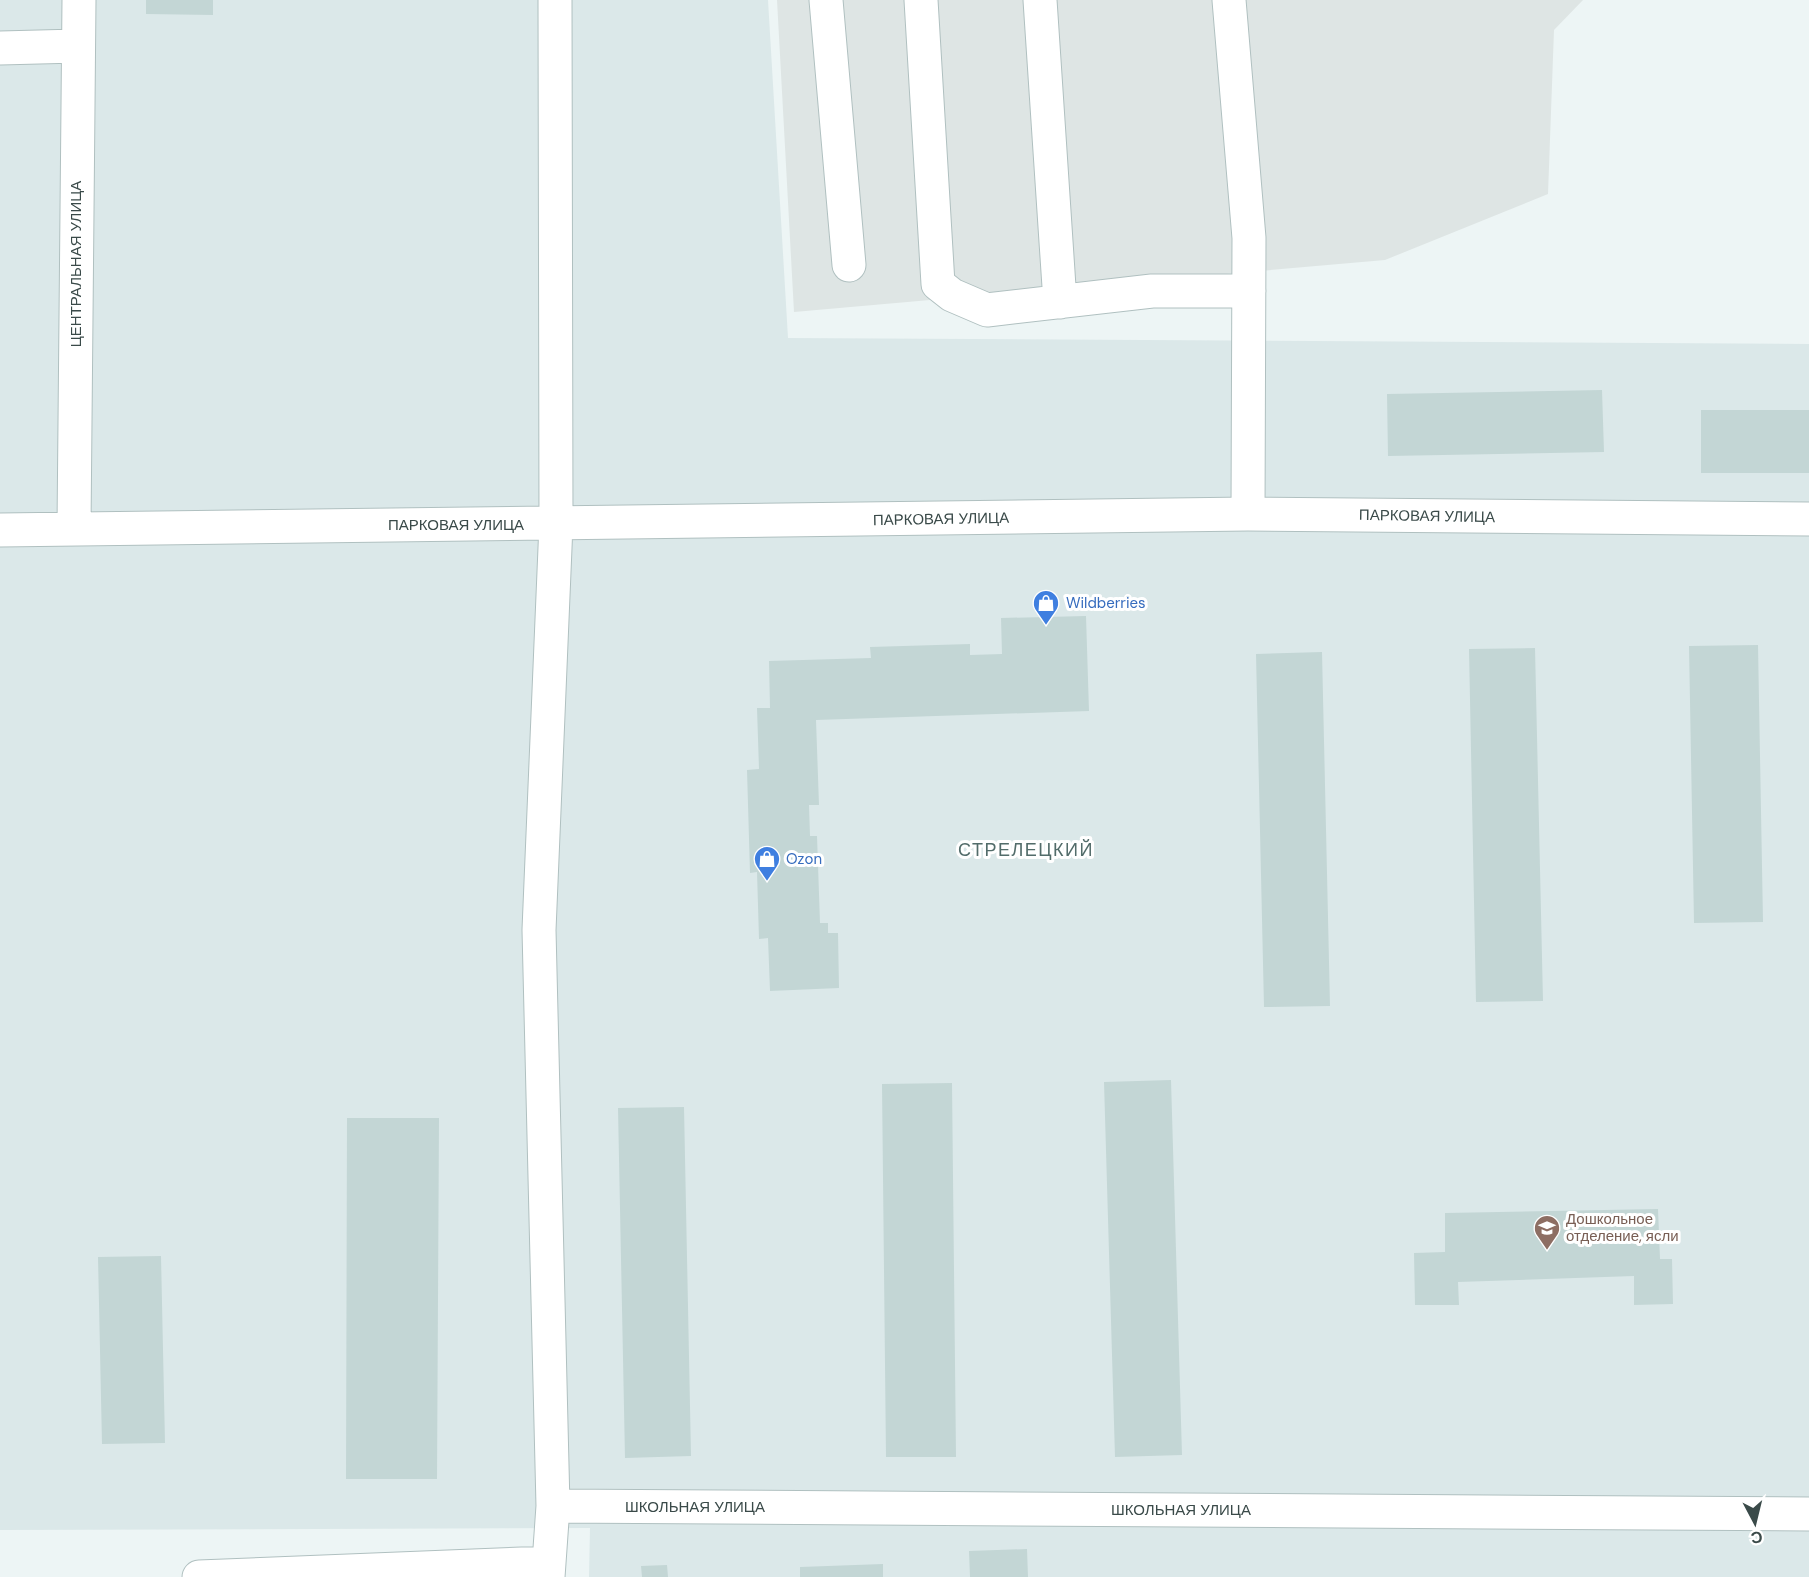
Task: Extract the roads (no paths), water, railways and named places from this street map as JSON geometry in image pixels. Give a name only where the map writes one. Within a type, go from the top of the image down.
[{"type":"street","name":"ЦЕНТРАЛЬНАЯ УЛИЦА","points":[[74,528],[79,0]]},
{"type":"street","points":[[199,1577],[548,1570],[553,1506],[539,930],[555,524],[555,0]]},
{"type":"street","points":[[826,0],[849,265]]},
{"type":"street","points":[[921,0],[938,284],[952,295],[987,310],[1152,291],[1249,291]]},
{"type":"street","points":[[1040,0],[1060,302]]},
{"type":"street","points":[[1229,0],[1249,238],[1248,514]]},
{"type":"street","points":[[0,48],[78,46]]},
{"type":"street","name":"ПАРКОВАЯ УЛИЦА","points":[[0,530],[1248,514],[1809,519]]},
{"type":"street","name":"ШКОЛЬНАЯ УЛИЦА","points":[[553,1506],[1809,1514]]},
{"type":"place","name":"Wildberries","points":[[1046,626]]},
{"type":"place","name":"Ozon","points":[[767,882]]},
{"type":"place","name":"Дошкольное отделение, ясли","points":[[1547,1251]]},
{"type":"district","name":"СТРЕЛЕЦКИЙ","points":[[1026,850]]}]
